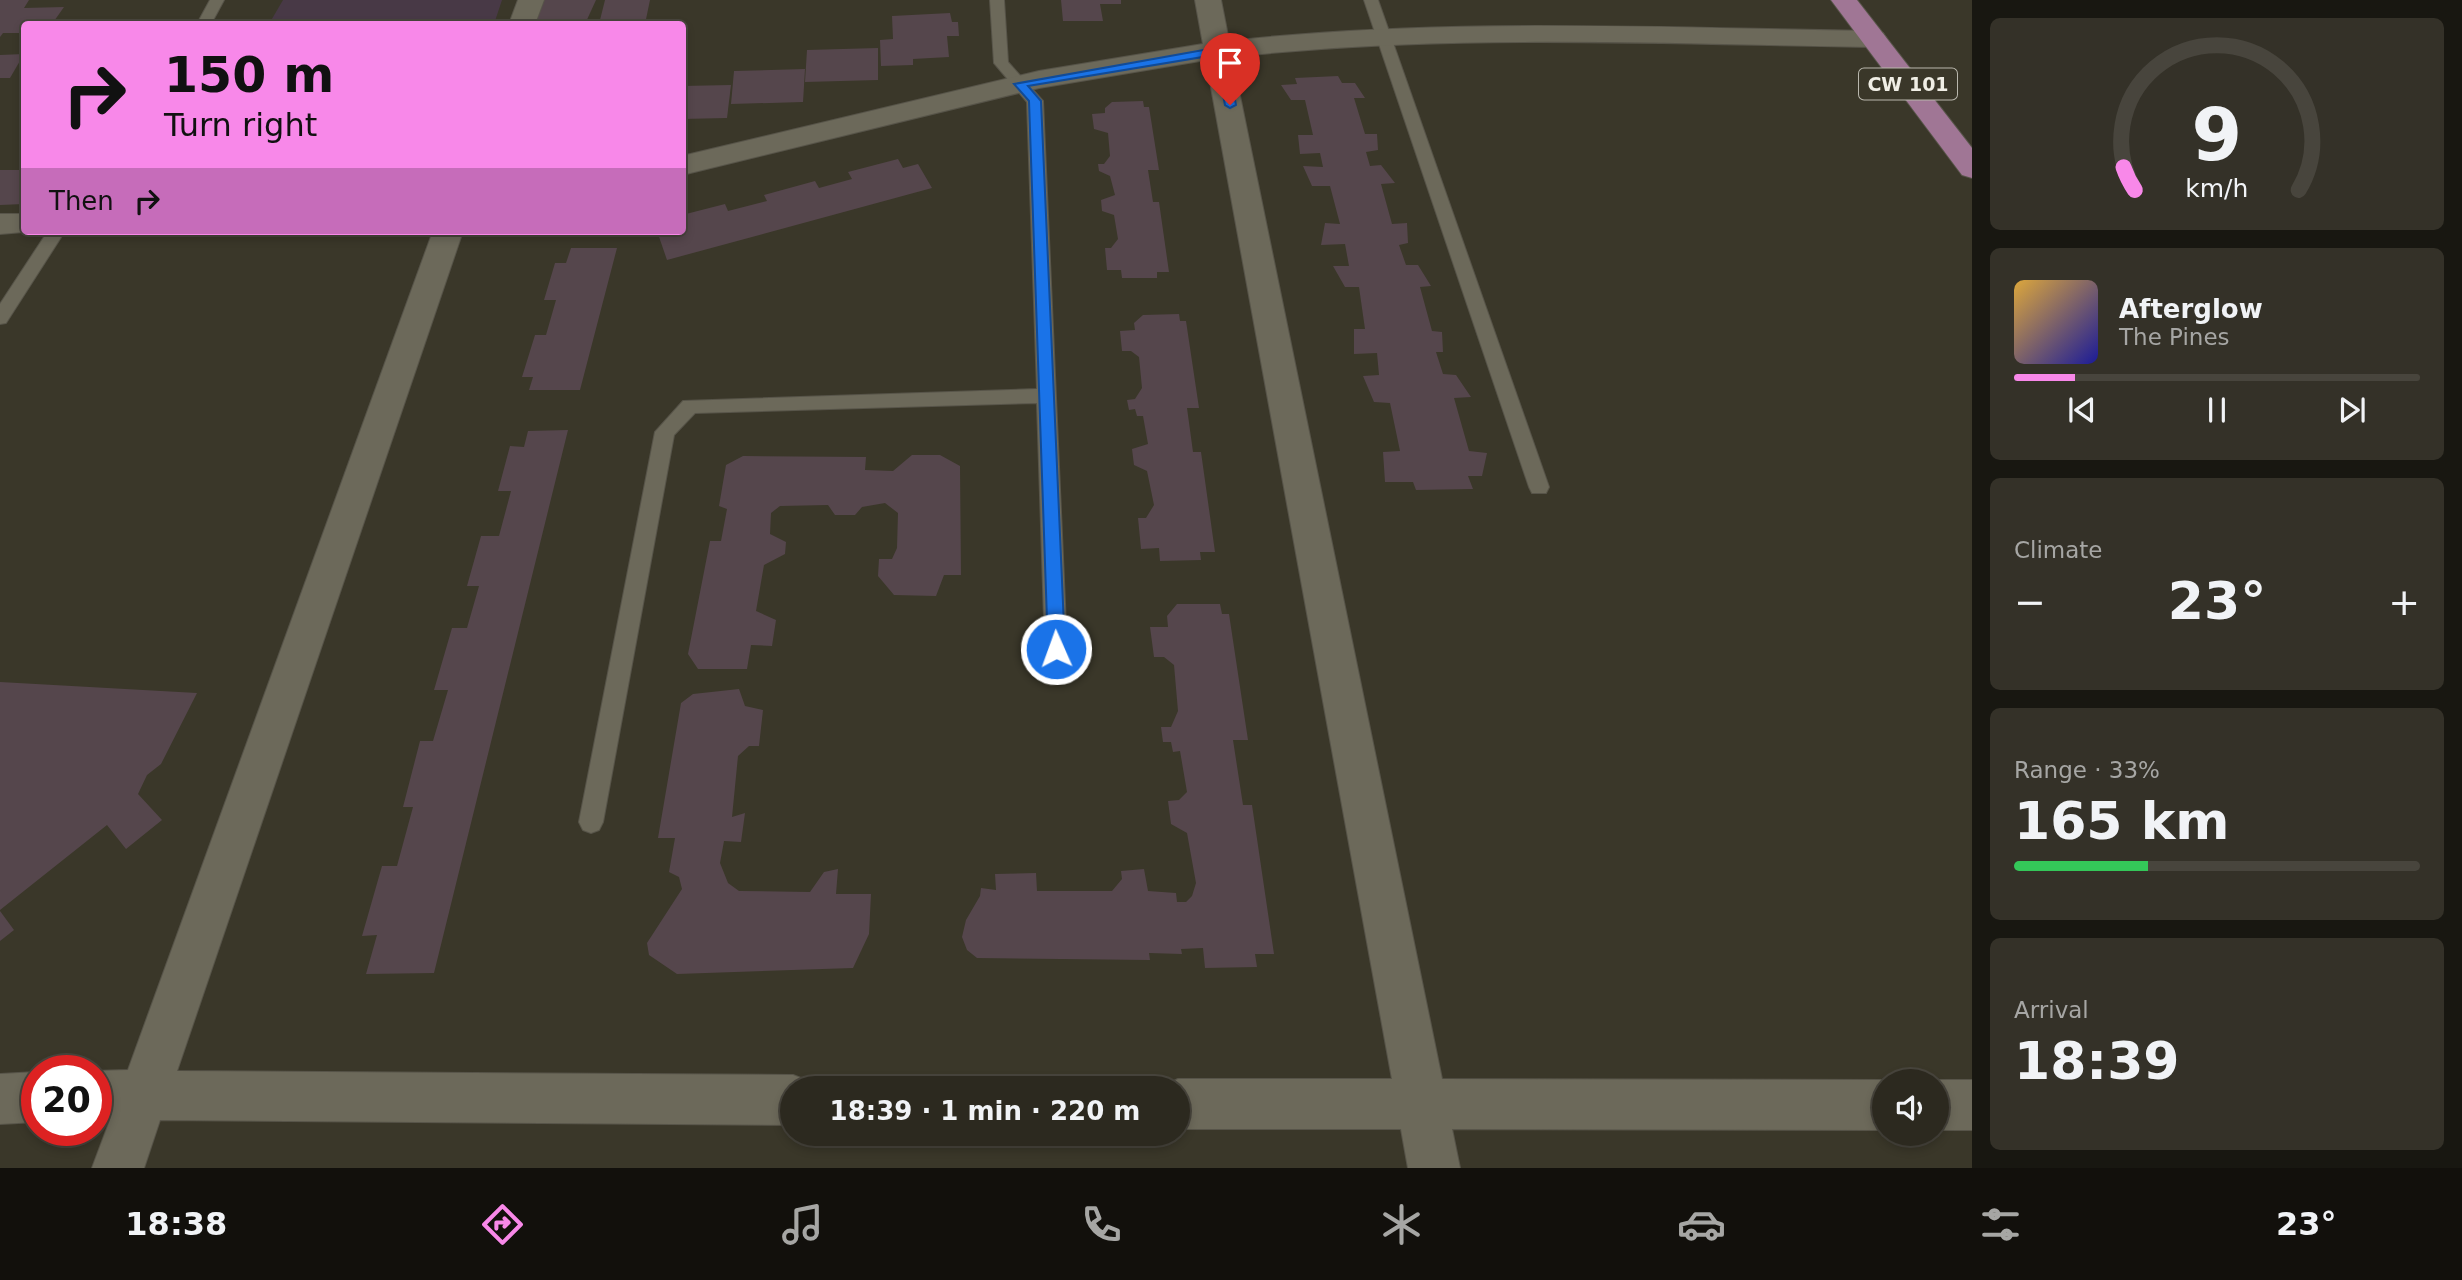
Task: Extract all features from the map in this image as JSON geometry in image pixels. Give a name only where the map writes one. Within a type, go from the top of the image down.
[{"type":"main road","name":"CW 101","points":[[1844,0],[1972,169]]},
{"type":"street","points":[[523,21],[531,0]]},
{"type":"street","points":[[1208,0],[1434,1168]]},
{"type":"street","points":[[686,165],[1020,84],[1220,51],[1386,38],[1555,34],[1874,38]]},
{"type":"street","points":[[0,225],[21,224]]},
{"type":"street","points":[[118,1168],[120,1094],[446,235]]},
{"type":"street","points":[[120,1094],[780,1100]]},
{"type":"street","points":[[0,1099],[21,1098]]},
{"type":"street","points":[[1190,1104],[1872,1105]]},
{"type":"street","points":[[1949,1105],[1972,1105]]},
{"type":"lane","points":[[206,21],[217,0]]},
{"type":"lane","points":[[997,0],[1001,63],[1035,101],[1056,649]]},
{"type":"lane","points":[[1371,0],[1539,487]]},
{"type":"lane","points":[[0,318],[54,235]]},
{"type":"lane","points":[[591,822],[666,432],[690,406],[1046,396]]},
{"type":"shaded area","points":[[283,0],[502,0],[495,21],[271,21]]},
{"type":"building","points":[[0,0],[29,0],[24,8],[64,7],[54,21],[21,21],[21,33],[3,33],[0,37]]},
{"type":"building","points":[[543,0],[596,0],[586,21],[533,21]]},
{"type":"building","points":[[605,0],[650,0],[646,21],[600,21]]},
{"type":"building","points":[[1061,0],[1121,0],[1121,4],[1100,4],[1103,21],[1063,21]]},
{"type":"building","points":[[950,13],[952,22],[958,22],[959,36],[947,36],[949,57],[913,59],[913,65],[881,66],[880,40],[893,39],[892,16]]},
{"type":"building","points":[[878,48],[878,80],[805,82],[807,50]]},
{"type":"building","points":[[21,54],[10,78],[0,78],[0,55]]},
{"type":"building","points":[[805,69],[803,102],[731,104],[734,71]]},
{"type":"building","points":[[1338,76],[1342,83],[1355,83],[1365,98],[1354,98],[1365,134],[1377,134],[1378,150],[1366,152],[1370,166],[1381,165],[1395,183],[1381,184],[1392,224],[1407,223],[1408,243],[1399,245],[1406,265],[1418,265],[1431,286],[1420,287],[1432,331],[1442,332],[1443,352],[1436,352],[1443,374],[1456,375],[1471,397],[1454,398],[1469,451],[1487,453],[1482,476],[1468,476],[1473,489],[1416,490],[1413,482],[1385,482],[1383,452],[1400,451],[1390,403],[1374,402],[1363,376],[1379,375],[1377,353],[1354,354],[1354,329],[1365,329],[1359,287],[1345,287],[1333,266],[1349,266],[1345,244],[1321,245],[1325,223],[1340,224],[1330,186],[1312,186],[1303,166],[1323,167],[1320,153],[1300,154],[1298,135],[1313,135],[1305,100],[1291,100],[1281,85],[1297,84],[1295,78]]},
{"type":"building","points":[[731,85],[727,118],[686,119],[686,86]]},
{"type":"building","points":[[1143,101],[1144,107],[1149,107],[1159,170],[1148,170],[1153,202],[1159,202],[1169,272],[1157,272],[1157,278],[1122,278],[1121,270],[1107,270],[1105,248],[1111,248],[1118,239],[1114,215],[1102,211],[1101,200],[1115,195],[1110,176],[1099,171],[1098,164],[1104,164],[1110,156],[1108,133],[1094,129],[1092,114],[1105,113],[1105,108],[1112,102]]},
{"type":"building","points":[[898,159],[903,168],[918,164],[932,188],[667,260],[658,235],[686,235],[686,214],[725,204],[728,211],[767,201],[764,195],[815,181],[819,188],[852,179],[848,172]]},
{"type":"building","points":[[0,170],[21,170],[21,204],[0,205]]},
{"type":"building","points":[[571,248],[617,248],[580,390],[529,390],[533,377],[522,377],[535,335],[546,335],[556,300],[544,300],[555,263],[566,263]]},
{"type":"building","points":[[1179,314],[1180,321],[1186,321],[1199,408],[1187,408],[1193,452],[1201,452],[1215,552],[1200,552],[1201,560],[1160,561],[1159,548],[1141,549],[1138,518],[1146,518],[1154,505],[1147,471],[1134,465],[1132,449],[1148,444],[1143,416],[1137,416],[1135,409],[1129,410],[1127,400],[1135,399],[1142,388],[1139,357],[1131,351],[1122,351],[1120,331],[1135,330],[1134,323],[1143,315]]},
{"type":"building","points":[[568,430],[434,973],[366,974],[377,935],[362,936],[382,866],[397,866],[413,807],[403,807],[420,741],[433,741],[448,690],[434,690],[452,628],[467,628],[479,586],[467,586],[481,536],[499,536],[511,491],[498,491],[510,446],[524,447],[528,431]]},
{"type":"building","points":[[912,455],[940,455],[960,466],[961,575],[944,575],[936,596],[894,595],[878,576],[879,559],[892,559],[897,548],[898,513],[885,503],[862,507],[855,515],[835,515],[828,505],[780,506],[771,513],[770,534],[786,542],[785,554],[764,565],[756,611],[776,620],[772,646],[751,645],[747,669],[698,669],[688,654],[710,541],[721,541],[727,509],[719,506],[726,465],[743,456],[866,457],[865,470],[893,471]]},
{"type":"building","points":[[1177,604],[1220,604],[1222,614],[1229,614],[1248,740],[1233,740],[1243,805],[1252,805],[1274,954],[1255,954],[1257,967],[1205,968],[1203,948],[1181,949],[1182,954],[1149,953],[1150,960],[977,958],[967,950],[962,937],[966,920],[980,896],[981,888],[996,890],[995,874],[1036,873],[1037,891],[1112,891],[1122,879],[1121,871],[1144,869],[1148,891],[1176,893],[1177,902],[1186,902],[1192,896],[1196,883],[1187,833],[1171,824],[1168,801],[1179,800],[1187,792],[1180,751],[1173,752],[1171,742],[1163,742],[1161,727],[1171,727],[1178,711],[1174,665],[1164,657],[1154,657],[1150,627],[1168,627],[1167,616]]},
{"type":"building","points":[[0,682],[197,693],[161,764],[147,775],[138,794],[162,820],[126,849],[107,825],[0,910]]},
{"type":"building","points":[[739,689],[745,706],[763,710],[759,746],[749,746],[738,756],[732,817],[745,813],[741,842],[724,841],[720,863],[728,883],[739,891],[810,892],[824,872],[838,869],[836,894],[871,894],[869,934],[853,968],[677,974],[649,955],[647,943],[682,889],[679,877],[669,872],[675,838],[658,838],[681,703],[693,694]]},
{"type":"building","points":[[0,911],[14,930],[0,941]]},
{"type":"route","points":[[1056,649],[1035,101],[1020,84],[1220,51],[1230,105]]}]
